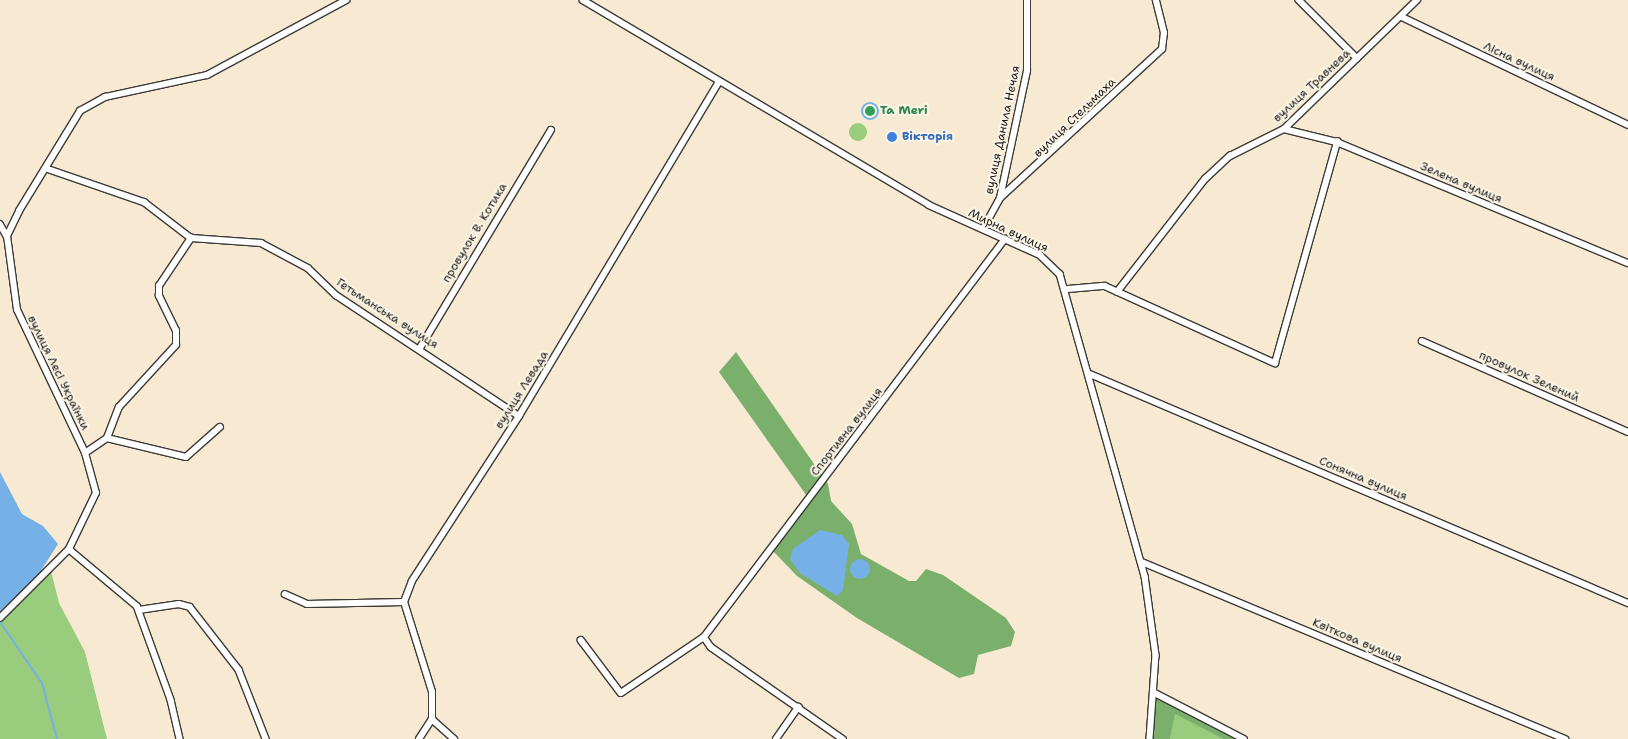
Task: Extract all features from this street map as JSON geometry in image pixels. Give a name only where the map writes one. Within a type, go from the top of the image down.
[{"type":"street","points":[[0,224],[7,236],[48,169],[80,111],[105,97],[207,75],[346,0]]},
{"type":"street","name":"Мирна вулиця","points":[[582,0],[718,84],[929,205],[1047,259],[1068,289],[1142,562],[1154,630],[1155,693],[1150,739]]},
{"type":"street","name":"вулиця Данила Нечая","points":[[983,229],[1000,198],[1027,71],[1026,0]]},
{"type":"street","name":"вулиця Стельмаха","points":[[1000,198],[1162,49],[1164,33],[1156,0]]},
{"type":"street","points":[[1299,0],[1357,58]]},
{"type":"street","name":"вулиця Травнева","points":[[1117,292],[1205,179],[1230,156],[1284,129],[1418,0]]},
{"type":"street","name":"Лісна вулиця","points":[[1402,17],[1628,125]]},
{"type":"street","name":"вулиця Левада","points":[[404,602],[412,581],[519,416],[718,84]]},
{"type":"street","name":"Зелена вулиця","points":[[1284,129],[1337,142],[1628,263]]},
{"type":"street","name":"провулок В. Котика","points":[[420,348],[550,130]]},
{"type":"street","points":[[1068,289],[1097,284],[1276,364],[1337,142]]},
{"type":"street","points":[[48,169],[144,202],[190,238],[159,286],[159,296],[176,331],[176,345],[119,406],[107,438],[86,453]]},
{"type":"street","name":"вулиця Лесі Українки","points":[[0,618],[69,549],[96,493],[86,453],[17,310],[7,236]]},
{"type":"street","name":"Гетьманська вулиця","points":[[190,238],[261,244],[308,268],[336,295],[420,348],[519,416]]},
{"type":"street","name":"Спортивна вулиця","points":[[581,640],[622,693],[704,637],[1005,239]]},
{"type":"street","name":"провулок Зелений","points":[[1422,341],[1628,432]]},
{"type":"street","name":"Сонячна вулиця","points":[[1090,374],[1628,603]]},
{"type":"street","points":[[107,438],[186,457],[220,427]]},
{"type":"street","points":[[69,549],[139,610],[180,739]]},
{"type":"street","name":"Квіткова вулиця","points":[[1142,562],[1565,739]]},
{"type":"street","points":[[285,594],[307,604],[404,602],[432,692],[432,719],[419,739]]},
{"type":"street","points":[[139,610],[179,604],[190,608],[239,670],[266,739]]},
{"type":"street","points":[[704,637],[711,647],[843,739]]},
{"type":"street","points":[[1155,693],[1244,739]]},
{"type":"street","points":[[776,739],[798,707]]},
{"type":"street","points":[[432,719],[454,739]]},
{"type":"green space","points":[[858,123],[864,126],[867,132],[864,138],[858,141],[852,138],[849,132],[852,126]]},
{"type":"green space","points":[[736,352],[828,484],[831,501],[852,524],[861,554],[909,581],[916,581],[926,569],[943,575],[1006,618],[1015,632],[1011,646],[978,655],[974,674],[959,678],[857,618],[797,576],[772,550],[809,499],[719,372]]},
{"type":"green space","points":[[49,563],[59,603],[85,652],[107,739],[0,739],[0,611]]},
{"type":"green space","points":[[1155,693],[1240,739],[1223,739],[1175,714],[1170,739],[1150,739]]},
{"type":"green space","points":[[1174,713],[1223,739],[1170,739]]},
{"type":"water","name":"Ta Meri","points":[[870,102],[876,105],[879,111],[876,117],[870,120],[864,117],[861,111],[864,105]]},
{"type":"water","points":[[0,472],[22,514],[43,526],[58,544],[35,580],[0,611]]},
{"type":"water","points":[[820,530],[842,535],[849,544],[843,590],[837,596],[800,573],[790,559],[793,549]]},
{"type":"water","points":[[860,559],[867,562],[870,569],[867,576],[860,579],[853,576],[850,569],[853,562]]},
{"type":"waterway","points":[[0,622],[42,683],[57,739]]},
{"type":"place","name":"Ta Meri","points":[[870,111]]},
{"type":"place","name":"Вікторія","points":[[892,137]]}]
